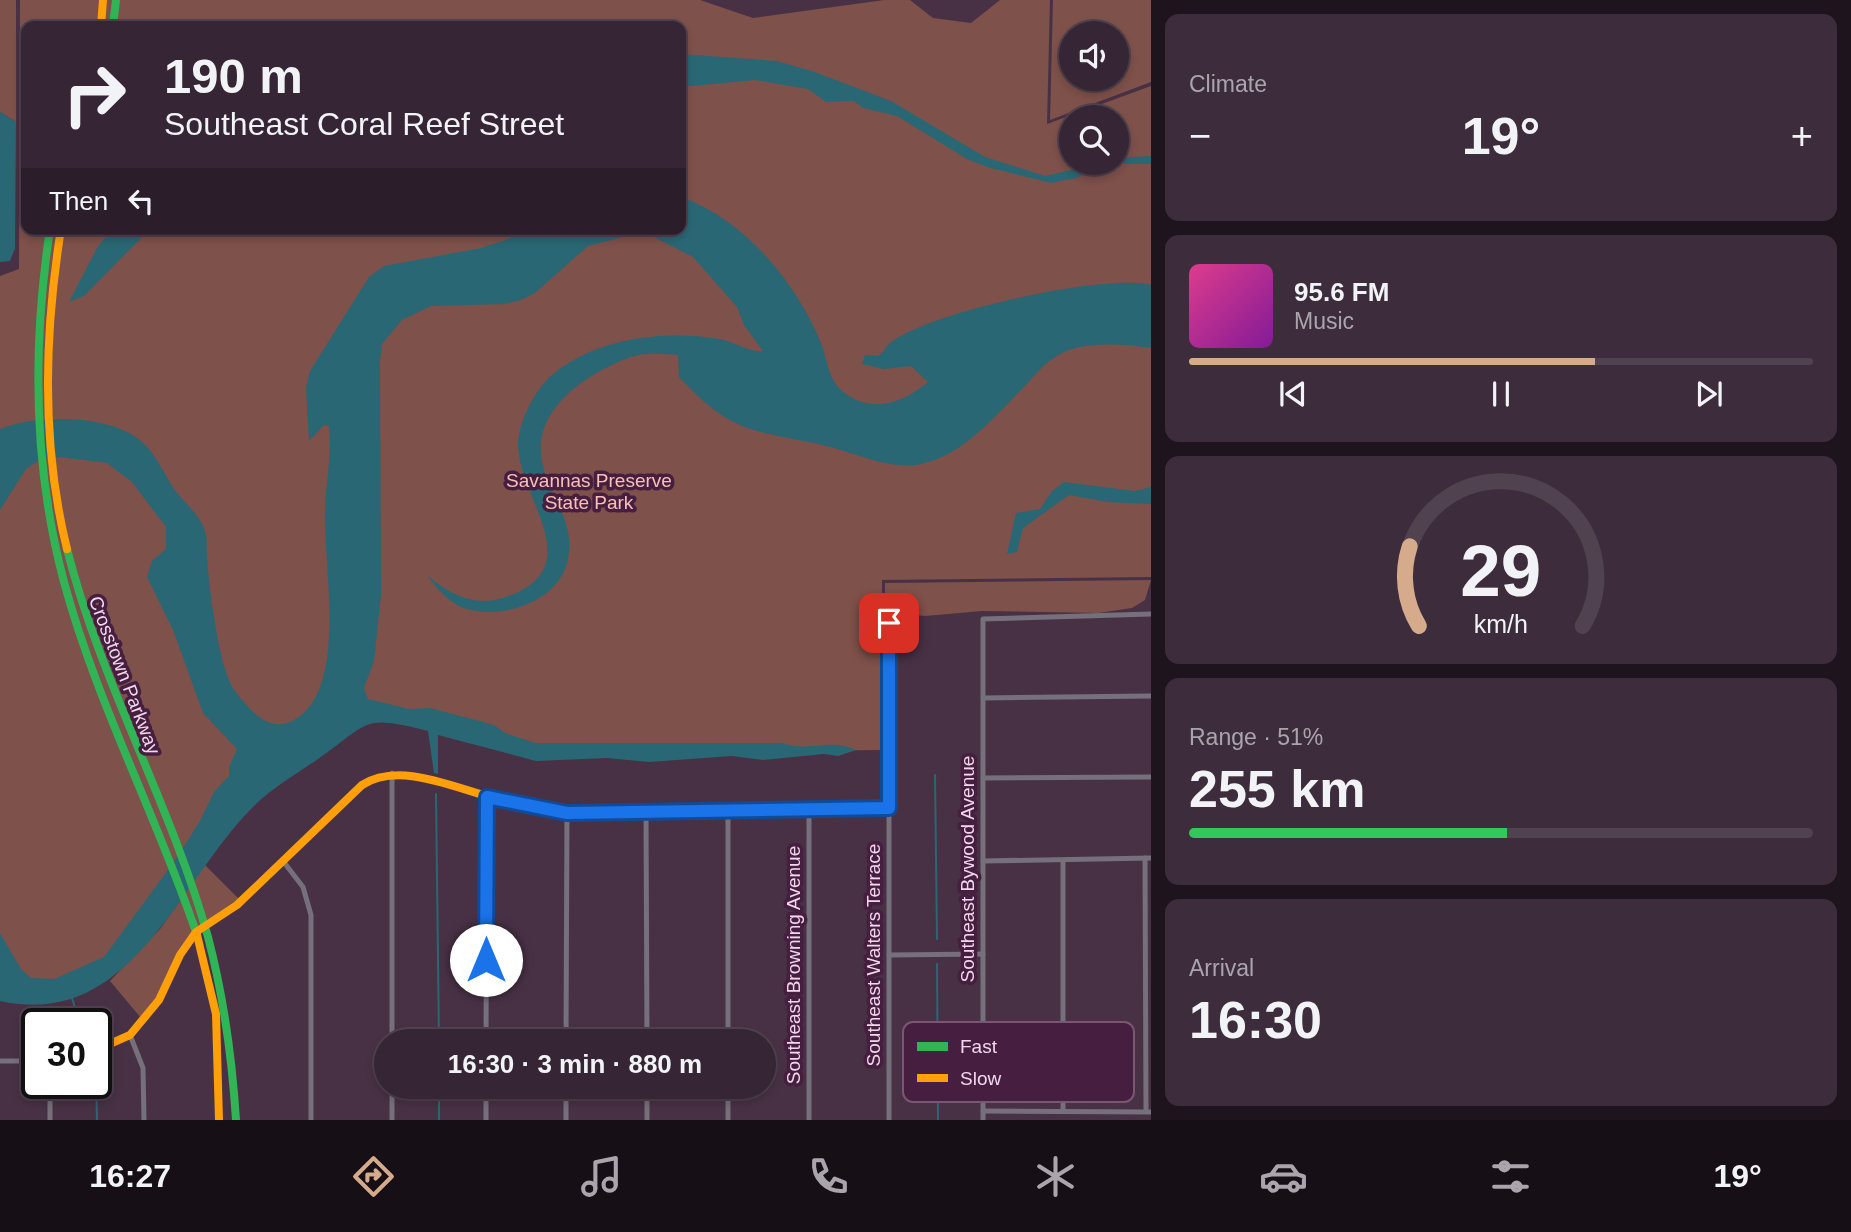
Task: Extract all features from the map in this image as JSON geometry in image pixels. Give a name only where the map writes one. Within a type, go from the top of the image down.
[{"type":"main road","points":[[101,21],[103,0]]},
{"type":"main road","points":[[114,21],[116,0]]},
{"type":"main road","name":"Crosstown Parkway","points":[[49,235],[40,305],[37,379],[40,452],[52,532],[79,632],[186,902],[205,958],[219,1040],[219,1120]]},
{"type":"main road","name":"Crosstown Parkway","points":[[60,235],[50,313],[47,395],[53,468],[65,541],[95,646],[197,901],[215,955],[232,1045],[236,1120]]},
{"type":"main road","points":[[112,1043],[130,1035],[159,1000],[180,955],[193,936],[237,905],[362,785],[376,775],[392,773],[487,797],[567,813],[889,808]]},
{"type":"street","name":"Southeast Bywood Avenue","points":[[983,1022],[983,619],[1151,614]]},
{"type":"street","name":"Southeast Walters Terrace","points":[[889,623],[889,1120]]},
{"type":"street","points":[[983,698],[1151,696]]},
{"type":"street","points":[[392,773],[392,1029]]},
{"type":"street","points":[[983,778],[1151,777]]},
{"type":"street","points":[[486,1029],[487,797]]},
{"type":"street","name":"Southeast Browning Avenue","points":[[809,810],[809,1120]]},
{"type":"street","points":[[727,812],[728,1029]]},
{"type":"street","points":[[566,1029],[567,813]]},
{"type":"street","points":[[646,813],[647,1029]]},
{"type":"street","points":[[983,861],[1148,858],[1144,935],[1148,1111],[983,1111]]},
{"type":"street","points":[[1063,861],[1063,1022]]},
{"type":"street","points":[[283,862],[303,887],[311,915],[311,1120]]},
{"type":"street","points":[[1144,935],[1151,935]]},
{"type":"street","points":[[889,954],[983,954]]},
{"type":"street","points":[[130,1035],[143,1068],[144,1120]]},
{"type":"street","points":[[0,1061],[21,1061]]},
{"type":"street","points":[[50,1099],[50,1120]]},
{"type":"street","points":[[392,1099],[392,1120]]},
{"type":"street","points":[[486,1099],[486,1120]]},
{"type":"street","points":[[566,1099],[566,1120]]},
{"type":"street","points":[[647,1099],[647,1120]]},
{"type":"street","points":[[728,1099],[729,1120]]},
{"type":"street","name":"Southeast Bywood Avenue","points":[[983,1102],[983,1120]]},
{"type":"street","points":[[1063,1102],[1063,1111]]},
{"type":"green space","points":[[0,0],[16,0],[16,122],[0,112]]},
{"type":"green space","name":"Savannas Preserve State Park","points":[[20,0],[700,0],[753,18],[884,0],[910,0],[933,18],[971,23],[1000,0],[1050,0],[1047,124],[1059,120],[1059,175],[1129,175],[1129,105],[1099,105],[1151,86],[1151,577],[882,580],[883,750],[566,753],[351,703],[85,983],[0,976],[0,276],[19,269]]},
{"type":"green space","points":[[1053,0],[1151,0],[1151,82],[1129,90],[1129,21],[1059,21],[1059,91],[1127,91],[1090,105],[1059,105],[1059,117],[1050,120]]},
{"type":"green space","points":[[1151,580],[1145,600],[1132,608],[1098,613],[982,611],[925,616],[885,612],[885,583]]},
{"type":"green space","points":[[205,865],[240,900],[199,927],[162,991],[141,1018],[110,981],[160,929]]},
{"type":"water","points":[[686,54],[776,61],[812,71],[891,101],[985,157],[1045,176],[1059,173],[1059,175],[1085,175],[1051,183],[987,167],[967,159],[897,116],[863,108],[854,101],[826,102],[808,89],[755,80],[686,87]]},
{"type":"water","points":[[0,112],[16,122],[15,248],[10,261],[0,262]]},
{"type":"water","points":[[1151,156],[1151,164],[1129,164],[1129,157]]},
{"type":"water","points":[[686,199],[726,221],[765,255],[797,298],[821,343],[835,384],[846,394],[868,403],[899,400],[928,382],[911,366],[884,369],[862,364],[865,355],[878,356],[889,344],[908,332],[938,320],[1016,298],[1096,285],[1151,285],[1151,348],[1094,345],[1062,353],[1044,366],[985,426],[960,447],[946,455],[916,465],[880,462],[741,426],[712,408],[679,377],[678,355],[636,355],[581,383],[554,409],[545,425],[541,443],[542,462],[569,536],[567,563],[553,588],[528,604],[514,609],[485,612],[464,608],[451,601],[426,574],[452,593],[482,601],[503,598],[530,585],[543,570],[548,551],[545,531],[521,466],[518,445],[521,427],[529,407],[552,375],[589,352],[653,337],[698,336],[763,351],[744,325],[737,307],[693,257],[654,237],[631,235],[686,235]]},
{"type":"water","points":[[107,235],[144,235],[84,296],[69,302],[97,248]]},
{"type":"water","points":[[515,235],[631,235],[588,246],[535,293],[521,300],[505,304],[431,306],[402,320],[382,344],[381,595],[374,661],[364,688],[368,699],[409,709],[430,708],[494,725],[505,733],[535,743],[783,743],[792,746],[837,745],[856,750],[838,756],[824,754],[763,760],[732,756],[649,762],[607,758],[536,761],[438,735],[438,774],[434,773],[428,731],[390,723],[368,725],[358,729],[258,802],[224,841],[146,945],[117,973],[84,994],[45,1004],[0,1001],[0,933],[21,969],[31,978],[54,979],[104,957],[176,859],[200,821],[214,792],[229,776],[229,767],[237,749],[203,713],[173,630],[147,577],[152,561],[166,549],[166,527],[132,482],[107,463],[60,457],[41,459],[26,469],[0,510],[0,429],[33,421],[73,419],[112,426],[129,433],[147,447],[174,489],[203,526],[216,627],[229,680],[235,691],[260,718],[276,724],[285,724],[311,705],[322,682],[327,655],[329,592],[325,510],[330,436],[329,426],[324,425],[309,441],[306,388],[310,371],[369,277],[384,266],[481,248]]},
{"type":"water","points":[[1064,482],[1135,491],[1151,487],[1151,504],[1107,502],[1069,495],[1023,528],[1017,552],[1007,554],[1016,513],[1040,509],[1052,491]]},
{"type":"waterway","points":[[935,775],[937,939]]},
{"type":"waterway","points":[[436,794],[439,1029]]},
{"type":"waterway","points":[[937,964],[937,1022]]},
{"type":"waterway","points":[[72,998],[75,1008]]},
{"type":"waterway","points":[[97,1099],[97,1120]]},
{"type":"waterway","points":[[439,1099],[439,1120]]},
{"type":"waterway","points":[[938,1102],[938,1120]]},
{"type":"traffic: fast","points":[[114,21],[116,0]]},
{"type":"traffic: fast","points":[[49,235],[38,362],[41,451],[54,538],[64,582],[93,672],[197,935]]},
{"type":"traffic: fast","points":[[67,549],[98,648],[175,839],[208,937],[227,1028],[236,1120]]},
{"type":"traffic: fast","points":[[494,798],[567,813],[889,808]]},
{"type":"traffic: slow","points":[[101,21],[103,0]]},
{"type":"traffic: slow","points":[[60,235],[51,309],[48,389],[53,470],[67,549]]},
{"type":"traffic: slow","points":[[112,1043],[130,1035],[159,1000],[180,955],[196,932],[237,905],[362,785],[377,778],[410,776],[494,798]]},
{"type":"traffic: slow","points":[[197,935],[216,1014],[219,1120]]},
{"type":"route","points":[[486,960],[487,797],[520,806],[567,813],[889,808],[889,623]]}]
